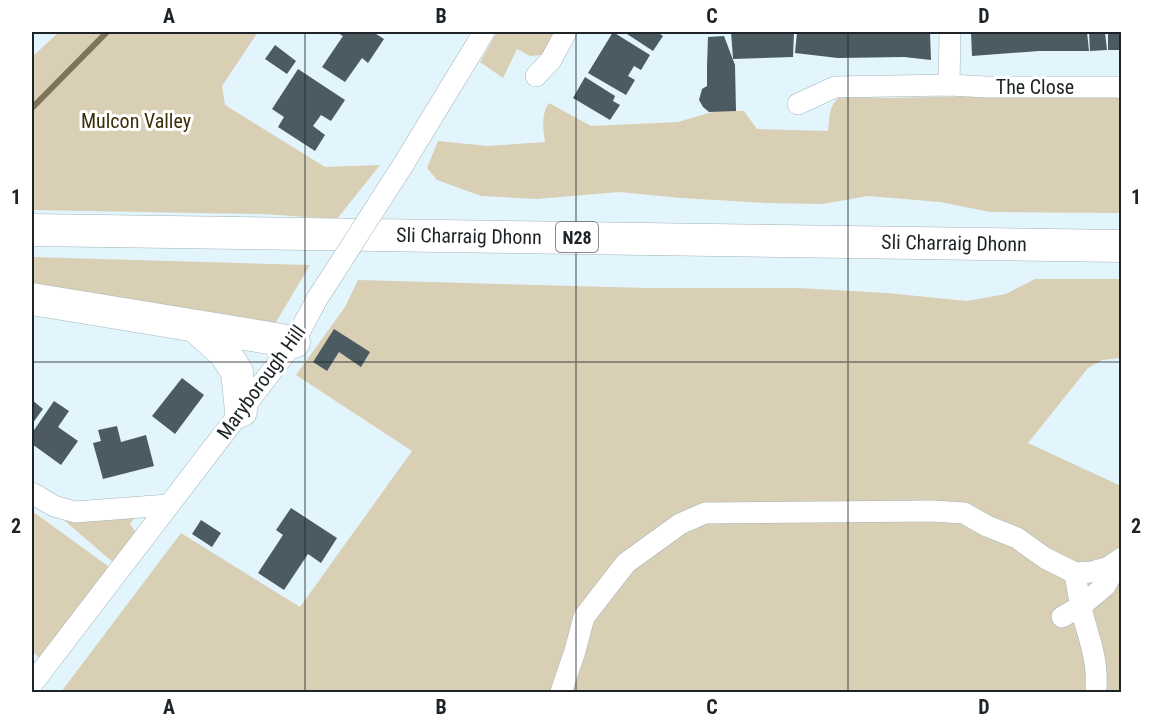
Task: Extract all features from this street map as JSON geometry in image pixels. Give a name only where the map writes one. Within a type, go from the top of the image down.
[{"type":"highway","name":"Sli Charraig Dhonn","points":[[32,230],[1122,246]]},
{"type":"highway","points":[[32,299],[294,342]]},
{"type":"highway","points":[[195,326],[225,353],[237,372],[240,411]]},
{"type":"street","name":"Maryborough Hill","points":[[32,684],[294,342],[317,300],[484,32]]},
{"type":"street","points":[[536,76],[551,60],[566,32]]},
{"type":"street","points":[[949,85],[950,32]]},
{"type":"street","name":"The Close","points":[[798,104],[835,87],[949,85],[1122,88]]},
{"type":"street","points":[[32,493],[54,506],[75,512],[168,505]]},
{"type":"street","points":[[561,693],[584,617],[626,563],[680,524],[705,513],[931,511],[964,513],[987,526],[1017,538],[1045,558],[1075,573],[1109,567],[1121,559]]},
{"type":"street","points":[[1062,617],[1081,606],[1105,586],[1121,559]]},
{"type":"street","points":[[1075,573],[1097,671],[1096,688]]},
{"type":"green space","name":"Mulcon Valley","points":[[59,32],[258,32],[222,86],[225,105],[325,167],[380,165],[337,219],[262,214],[32,210],[32,57]]},
{"type":"green space","points":[[497,32],[554,32],[543,55],[530,56],[517,49],[503,78],[480,62]]},
{"type":"green space","points":[[1113,93],[1121,97],[1121,213],[990,212],[940,202],[868,196],[823,204],[681,198],[619,192],[537,199],[481,196],[437,180],[427,168],[438,141],[488,146],[545,142],[544,117],[549,103],[591,126],[678,122],[719,110],[744,111],[757,129],[828,131],[831,108],[840,97]]},
{"type":"green space","points":[[32,257],[310,265],[267,337],[32,295]]},
{"type":"green space","points":[[1035,279],[1121,279],[1121,358],[1102,360],[1088,368],[1028,443],[1121,486],[1121,692],[61,692],[181,533],[300,607],[412,451],[296,375],[345,307],[358,280],[647,288],[798,288],[887,293],[967,301],[1006,294]]},
{"type":"green space","points":[[32,511],[112,569],[39,658],[32,651]]},
{"type":"green space","points":[[134,518],[130,524],[136,532],[115,564],[65,521],[84,522]]},
{"type":"building","points":[[336,32],[373,32],[384,39],[368,63],[362,58],[345,82],[322,67],[343,36]]},
{"type":"building","points":[[613,32],[650,55],[641,70],[634,66],[628,76],[635,80],[626,95],[588,73]]},
{"type":"building","points":[[624,32],[657,32],[663,36],[653,51]]},
{"type":"building","points":[[731,32],[794,32],[793,57],[733,59]]},
{"type":"building","points":[[797,32],[930,32],[931,60],[904,57],[838,58],[795,53]]},
{"type":"building","points":[[971,32],[1087,32],[1089,51],[1039,51],[972,56]]},
{"type":"building","points":[[1089,32],[1105,32],[1107,50],[1090,51]]},
{"type":"building","points":[[1108,32],[1122,32],[1122,50],[1108,50]]},
{"type":"building","points":[[724,36],[735,65],[736,111],[709,112],[699,100],[702,89],[707,86],[708,37]]},
{"type":"building","points":[[275,45],[296,61],[287,74],[265,59]]},
{"type":"building","points":[[298,69],[345,100],[331,121],[321,115],[313,126],[325,135],[315,151],[278,127],[284,117],[272,109]]},
{"type":"building","points":[[585,77],[615,96],[613,101],[620,105],[610,120],[573,98]]},
{"type":"building","points":[[334,329],[370,352],[361,367],[339,352],[327,371],[313,362]]},
{"type":"building","points":[[182,378],[204,395],[175,434],[152,416]]},
{"type":"building","points":[[32,400],[43,409],[32,424]]},
{"type":"building","points":[[54,401],[69,411],[58,427],[78,441],[61,465],[32,444],[32,433]]},
{"type":"building","points":[[117,426],[121,442],[146,435],[154,466],[103,479],[93,443],[101,441],[98,430]]},
{"type":"building","points":[[291,508],[337,538],[321,563],[308,554],[284,590],[258,573],[283,535],[276,530]]},
{"type":"building","points":[[201,520],[221,533],[212,547],[192,534]]},
{"type":"waterway","points":[[32,108],[107,32]]}]
